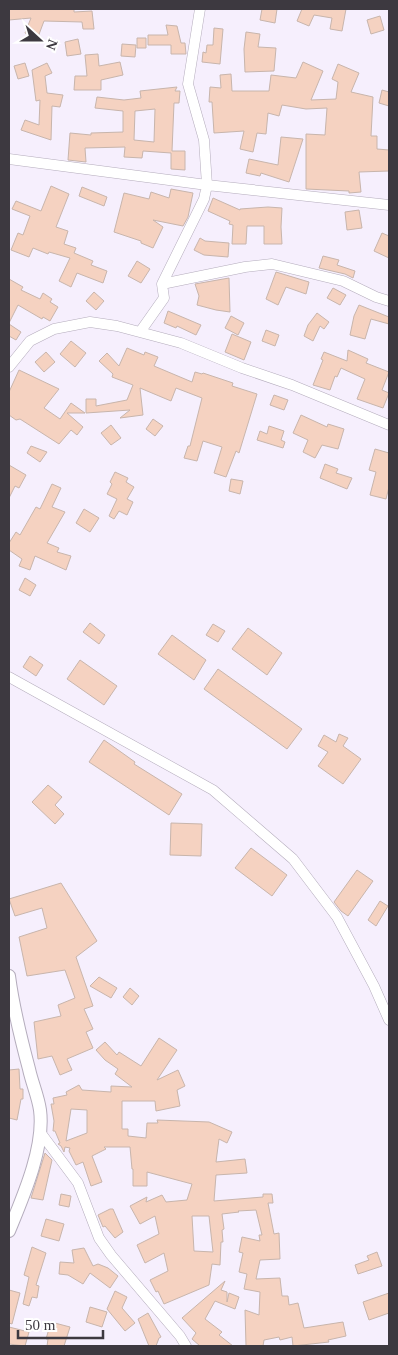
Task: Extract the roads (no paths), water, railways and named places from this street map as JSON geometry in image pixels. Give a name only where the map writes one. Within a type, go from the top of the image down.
[{"type":"street","points":[[140,332],[164,298],[162,284],[204,199],[207,186],[204,140],[188,84],[200,9]]},
{"type":"street","points":[[9,159],[207,186],[389,205]]},
{"type":"street","points":[[162,284],[245,267],[272,264],[343,281],[376,297],[389,301]]},
{"type":"street","points":[[9,367],[30,341],[54,329],[90,322],[181,343],[242,368],[292,385],[389,425]]},
{"type":"street","points":[[9,678],[213,790],[293,859],[337,917],[374,986],[389,1020]]},
{"type":"street","points":[[9,976],[12,1000],[40,1110],[40,1132],[33,1166],[9,1231]]},
{"type":"street","points":[[40,1132],[78,1183],[99,1238],[186,1346]]}]
